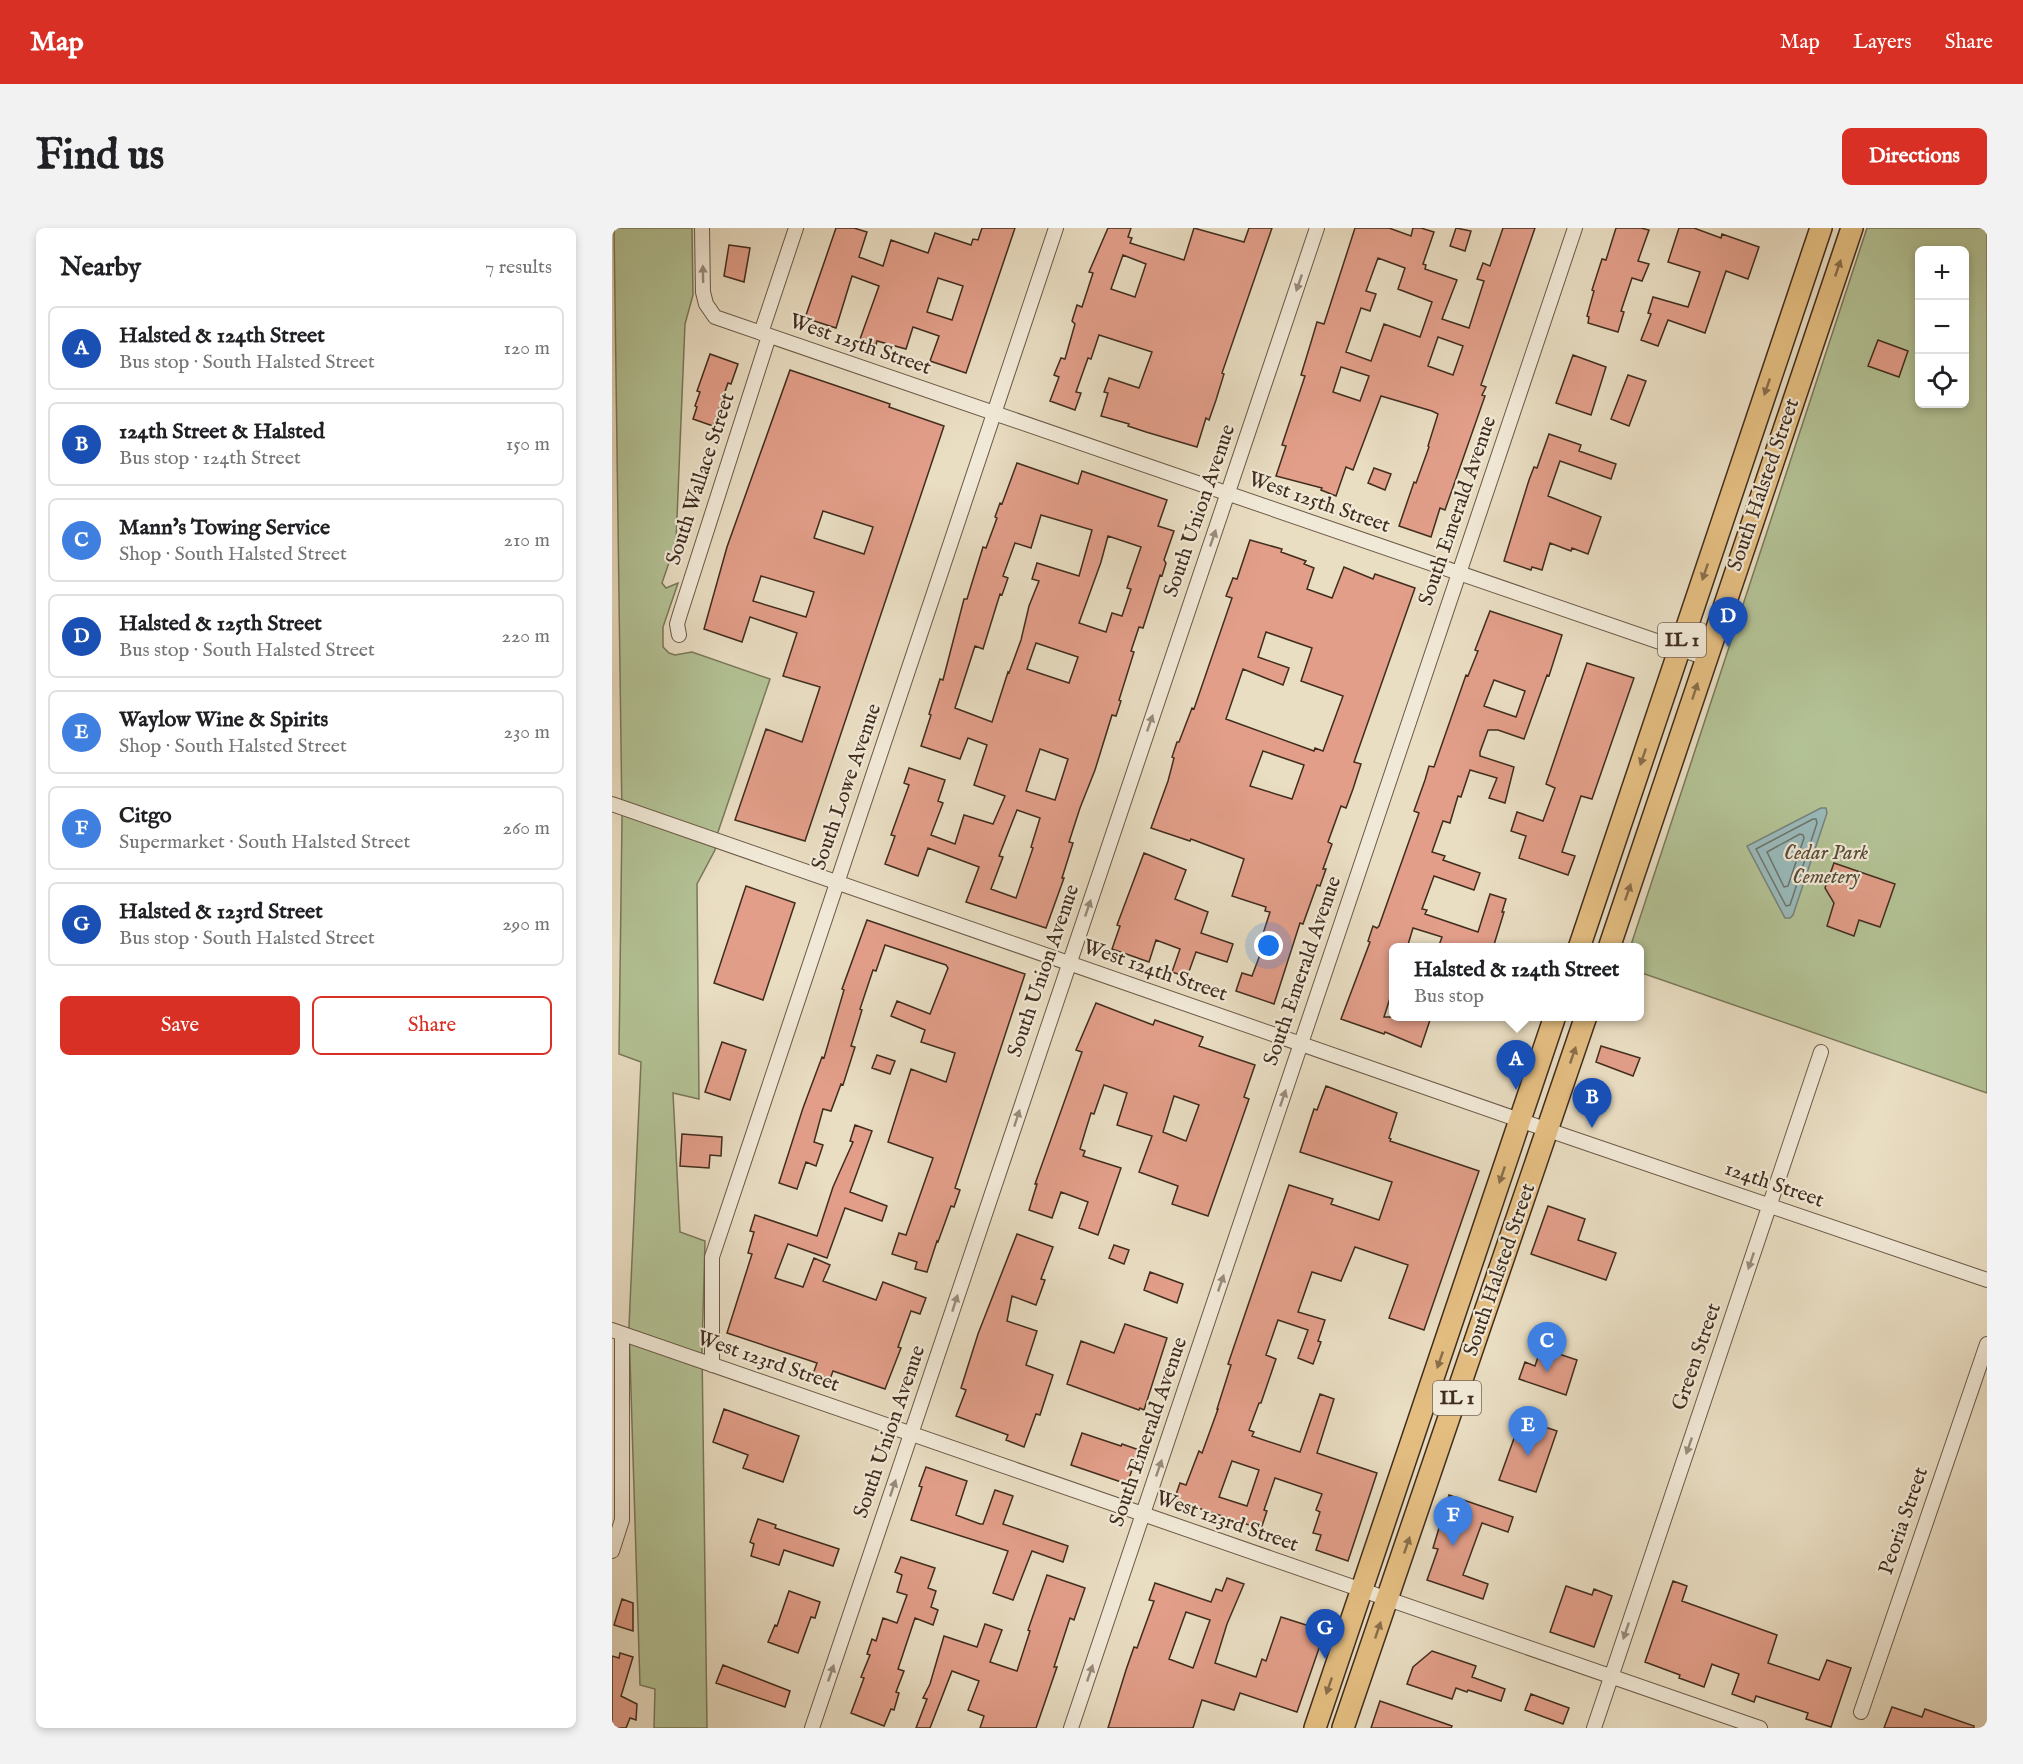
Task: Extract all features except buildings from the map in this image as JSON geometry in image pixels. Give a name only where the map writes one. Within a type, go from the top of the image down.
[{"type":"main road","name":"South Halsted Street","points":[[1580,943],[1821,228]]},
{"type":"main road","name":"South Halsted Street","points":[[1612,943],[1852,228]]},
{"type":"main road","name":"South Halsted Street","points":[[1315,1728],[1554,1021]]},
{"type":"main road","name":"South Halsted Street","points":[[1343,1728],[1585,1021]]},
{"type":"street","name":"West 125th Street","points":[[702,228],[703,292],[706,304],[715,317],[1706,658]]},
{"type":"street","name":"South Wallace Street","points":[[679,635],[680,614],[796,228]]},
{"type":"street","name":"South Lowe Avenue","points":[[712,1365],[712,1257],[1056,228]]},
{"type":"street","name":"South Union Avenue","points":[[812,1728],[1317,228]]},
{"type":"street","name":"South Emerald Avenue","points":[[1071,1728],[1575,228]]},
{"type":"street","name":"West 124th Street","points":[[612,804],[1548,1130]]},
{"type":"street","name":"Green Street","points":[[1593,1728],[1821,1052]]},
{"type":"street","name":"124th Street","points":[[1548,1130],[1987,1280]]},
{"type":"street","name":"West 123rd Street","points":[[617,1332],[1760,1728]]},
{"type":"street","points":[[612,1551],[622,1520],[617,1332]]},
{"type":"street","name":"Peoria Street","points":[[1861,1712],[1987,1344]]},
{"type":"green space","points":[[614,228],[692,228],[693,295],[685,324],[676,542],[662,583],[666,588],[678,583],[663,627],[663,647],[675,655],[692,652],[770,679],[718,832],[715,850],[697,884],[699,1099],[673,1093],[680,1232],[705,1241],[702,1350],[707,1728],[654,1728],[655,1689],[640,1685],[629,1326],[641,1062],[619,1054],[622,818]]},
{"type":"green space","name":"Cedar Park Cemetery","points":[[1867,228],[1987,228],[1987,1093],[1644,974],[1644,943],[1632,943]]},
{"type":"water","points":[[1821,808],[1826,808],[1827,813],[1793,915],[1785,918],[1747,846]]},
{"type":"place","name":"Halsted & 125th Street","points":[[1728,647]]},
{"type":"place","name":"Halsted & 124th Street","points":[[1516,1090]]},
{"type":"place","name":"124th Street & Halsted","points":[[1592,1128]]},
{"type":"place","name":"Mann's Towing Service","points":[[1547,1372]]},
{"type":"place","name":"Waylow Wine & Spirits","points":[[1528,1456]]},
{"type":"place","name":"Citgo","points":[[1453,1546]]},
{"type":"place","name":"Halsted & 123rd Street","points":[[1325,1659]]}]
